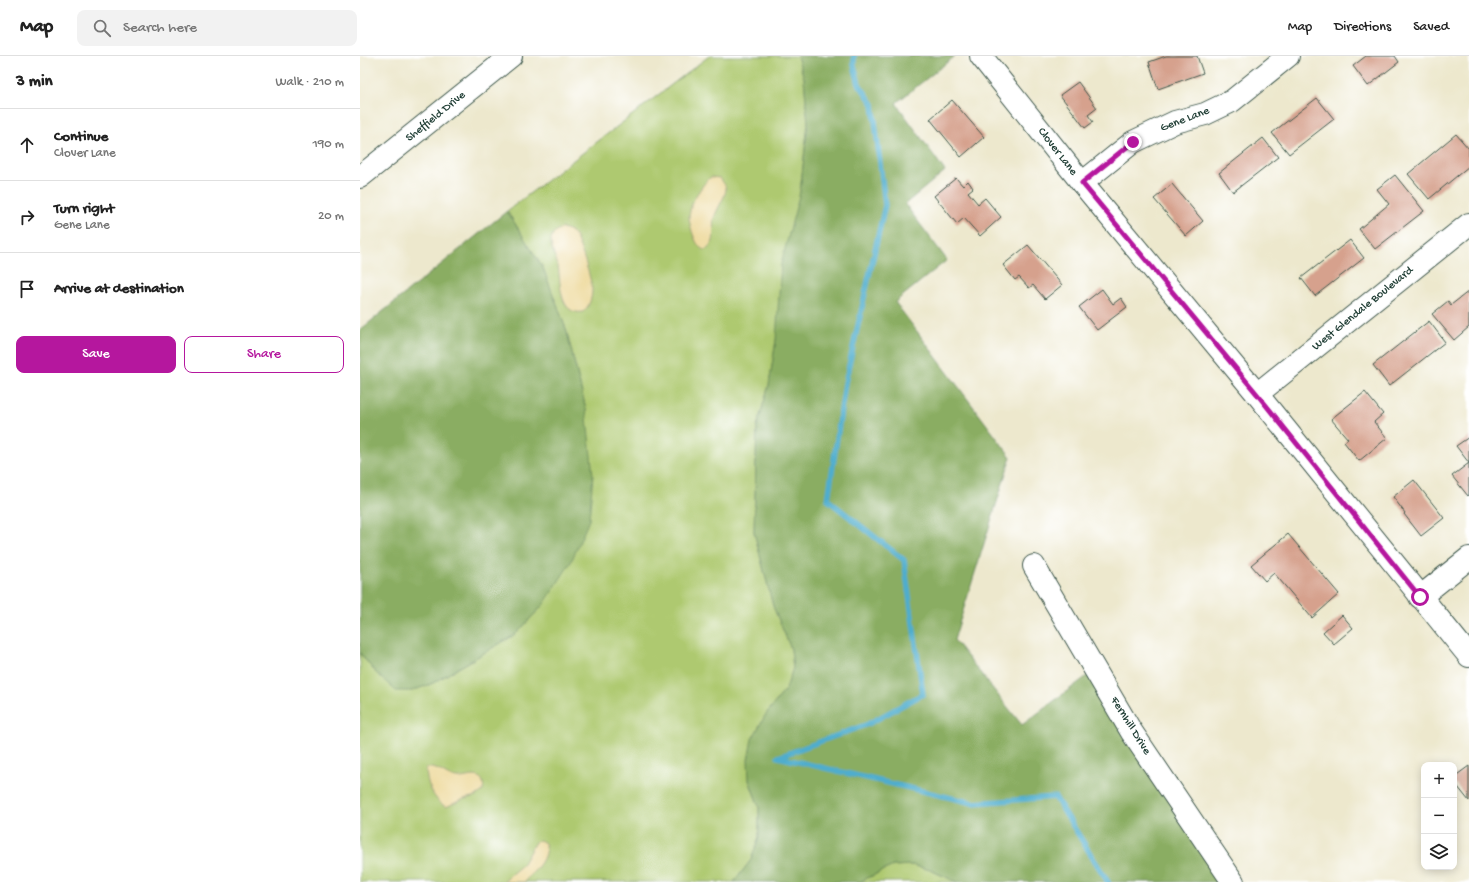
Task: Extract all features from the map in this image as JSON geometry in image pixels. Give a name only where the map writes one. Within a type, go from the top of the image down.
[{"type":"street","name":"Sheffield Drive","points":[[360,177],[511,56]]},
{"type":"street","name":"Clover Lane","points":[[981,56],[1082,183],[1257,394],[1469,656]]},
{"type":"street","name":"Gene Lane","points":[[1082,183],[1133,142],[1174,122],[1205,114],[1232,101],[1288,56]]},
{"type":"street","name":"West Glendale Boulevard","points":[[1257,394],[1469,224]]},
{"type":"street","points":[[1420,597],[1469,558]]},
{"type":"street","name":"Fernhill Drive","points":[[1034,566],[1131,731],[1233,882]]},
{"type":"green space","points":[[709,56],[797,56],[804,78],[808,123],[800,192],[769,385],[757,426],[754,532],[773,606],[791,649],[793,668],[786,689],[766,714],[749,780],[759,807],[759,838],[751,860],[734,882],[360,882],[360,653],[376,673],[412,691],[433,683],[516,634],[544,604],[586,409],[566,329],[543,268],[507,211]]},
{"type":"green space","points":[[797,56],[955,56],[896,103],[945,171],[905,204],[947,260],[895,302],[1011,457],[954,640],[1022,725],[1095,670],[1233,882],[957,882],[930,870],[912,865],[893,866],[859,882],[734,882],[751,860],[759,838],[759,807],[749,780],[748,760],[752,739],[766,714],[786,689],[793,668],[791,649],[773,606],[754,532],[757,426],[769,385],[776,340],[781,264],[800,192],[808,123],[804,78]]},
{"type":"green space","points":[[507,211],[543,268],[566,329],[586,409],[593,475],[589,520],[571,562],[544,604],[516,634],[433,683],[412,691],[396,691],[376,673],[360,653],[360,330]]},
{"type":"green space","points":[[912,865],[930,870],[957,882],[859,882],[893,866]]},
{"type":"sand","points":[[711,177],[720,178],[725,185],[726,190],[714,218],[714,236],[711,245],[707,249],[702,249],[693,234],[689,217],[691,206],[695,197],[703,185]]},
{"type":"sand","points":[[562,228],[571,231],[576,237],[588,269],[592,290],[590,302],[583,312],[575,312],[569,309],[562,296],[558,266],[551,240],[553,234]]},
{"type":"sand","points":[[426,768],[434,768],[456,778],[474,776],[479,777],[483,783],[483,791],[476,796],[464,799],[446,807],[434,796],[427,779]]},
{"type":"sand","points":[[540,840],[545,843],[545,854],[532,874],[524,882],[502,882],[522,865],[535,842]]},
{"type":"building","points":[[1166,56],[1197,56],[1203,73],[1158,89],[1149,62]]},
{"type":"building","points":[[1366,56],[1395,56],[1399,62],[1368,86],[1353,66]]},
{"type":"building","points":[[1078,82],[1097,108],[1088,115],[1093,122],[1085,128],[1060,95]]},
{"type":"building","points":[[1317,98],[1334,119],[1289,154],[1272,133]]},
{"type":"building","points":[[952,100],[984,137],[961,157],[930,119]]},
{"type":"building","points":[[1456,134],[1469,149],[1469,166],[1429,199],[1408,174]]},
{"type":"building","points":[[1263,138],[1278,157],[1233,192],[1219,173]]},
{"type":"building","points":[[1395,175],[1424,211],[1375,249],[1359,229],[1389,204],[1377,189]]},
{"type":"building","points":[[956,178],[963,186],[968,181],[973,188],[968,192],[978,204],[985,198],[1001,217],[980,236],[964,218],[957,224],[934,196]]},
{"type":"building","points":[[1172,184],[1203,221],[1186,236],[1154,199]]},
{"type":"building","points":[[1350,240],[1364,258],[1315,296],[1301,278]]},
{"type":"building","points":[[1028,245],[1062,285],[1045,299],[1033,285],[1029,288],[1019,277],[1015,280],[1003,265]]},
{"type":"building","points":[[1102,289],[1113,304],[1121,298],[1127,307],[1097,330],[1079,307]]},
{"type":"building","points":[[1469,291],[1469,327],[1454,340],[1432,314],[1448,301],[1451,305]]},
{"type":"building","points":[[1429,321],[1445,342],[1389,386],[1373,365]]},
{"type":"building","points":[[1365,392],[1383,414],[1374,422],[1387,438],[1359,461],[1344,442],[1348,439],[1331,419]]},
{"type":"building","points":[[1469,437],[1469,463],[1456,446]]},
{"type":"building","points":[[1469,463],[1469,495],[1468,496],[1452,476]]},
{"type":"building","points":[[1414,480],[1444,518],[1421,536],[1393,497]]},
{"type":"building","points":[[1288,534],[1339,594],[1312,618],[1274,573],[1265,581],[1251,565]]},
{"type":"building","points":[[1342,615],[1353,628],[1334,644],[1323,632]]},
{"type":"building","points":[[1469,766],[1469,801],[1457,786],[1457,775]]},
{"type":"waterway","points":[[854,56],[854,65],[859,84],[873,104],[885,205],[845,383],[828,500],[904,560],[923,694],[868,724],[778,757],[973,803],[1055,797],[1108,882]]},
{"type":"route","points":[[1133,142],[1082,183],[1257,394],[1420,597]]}]
